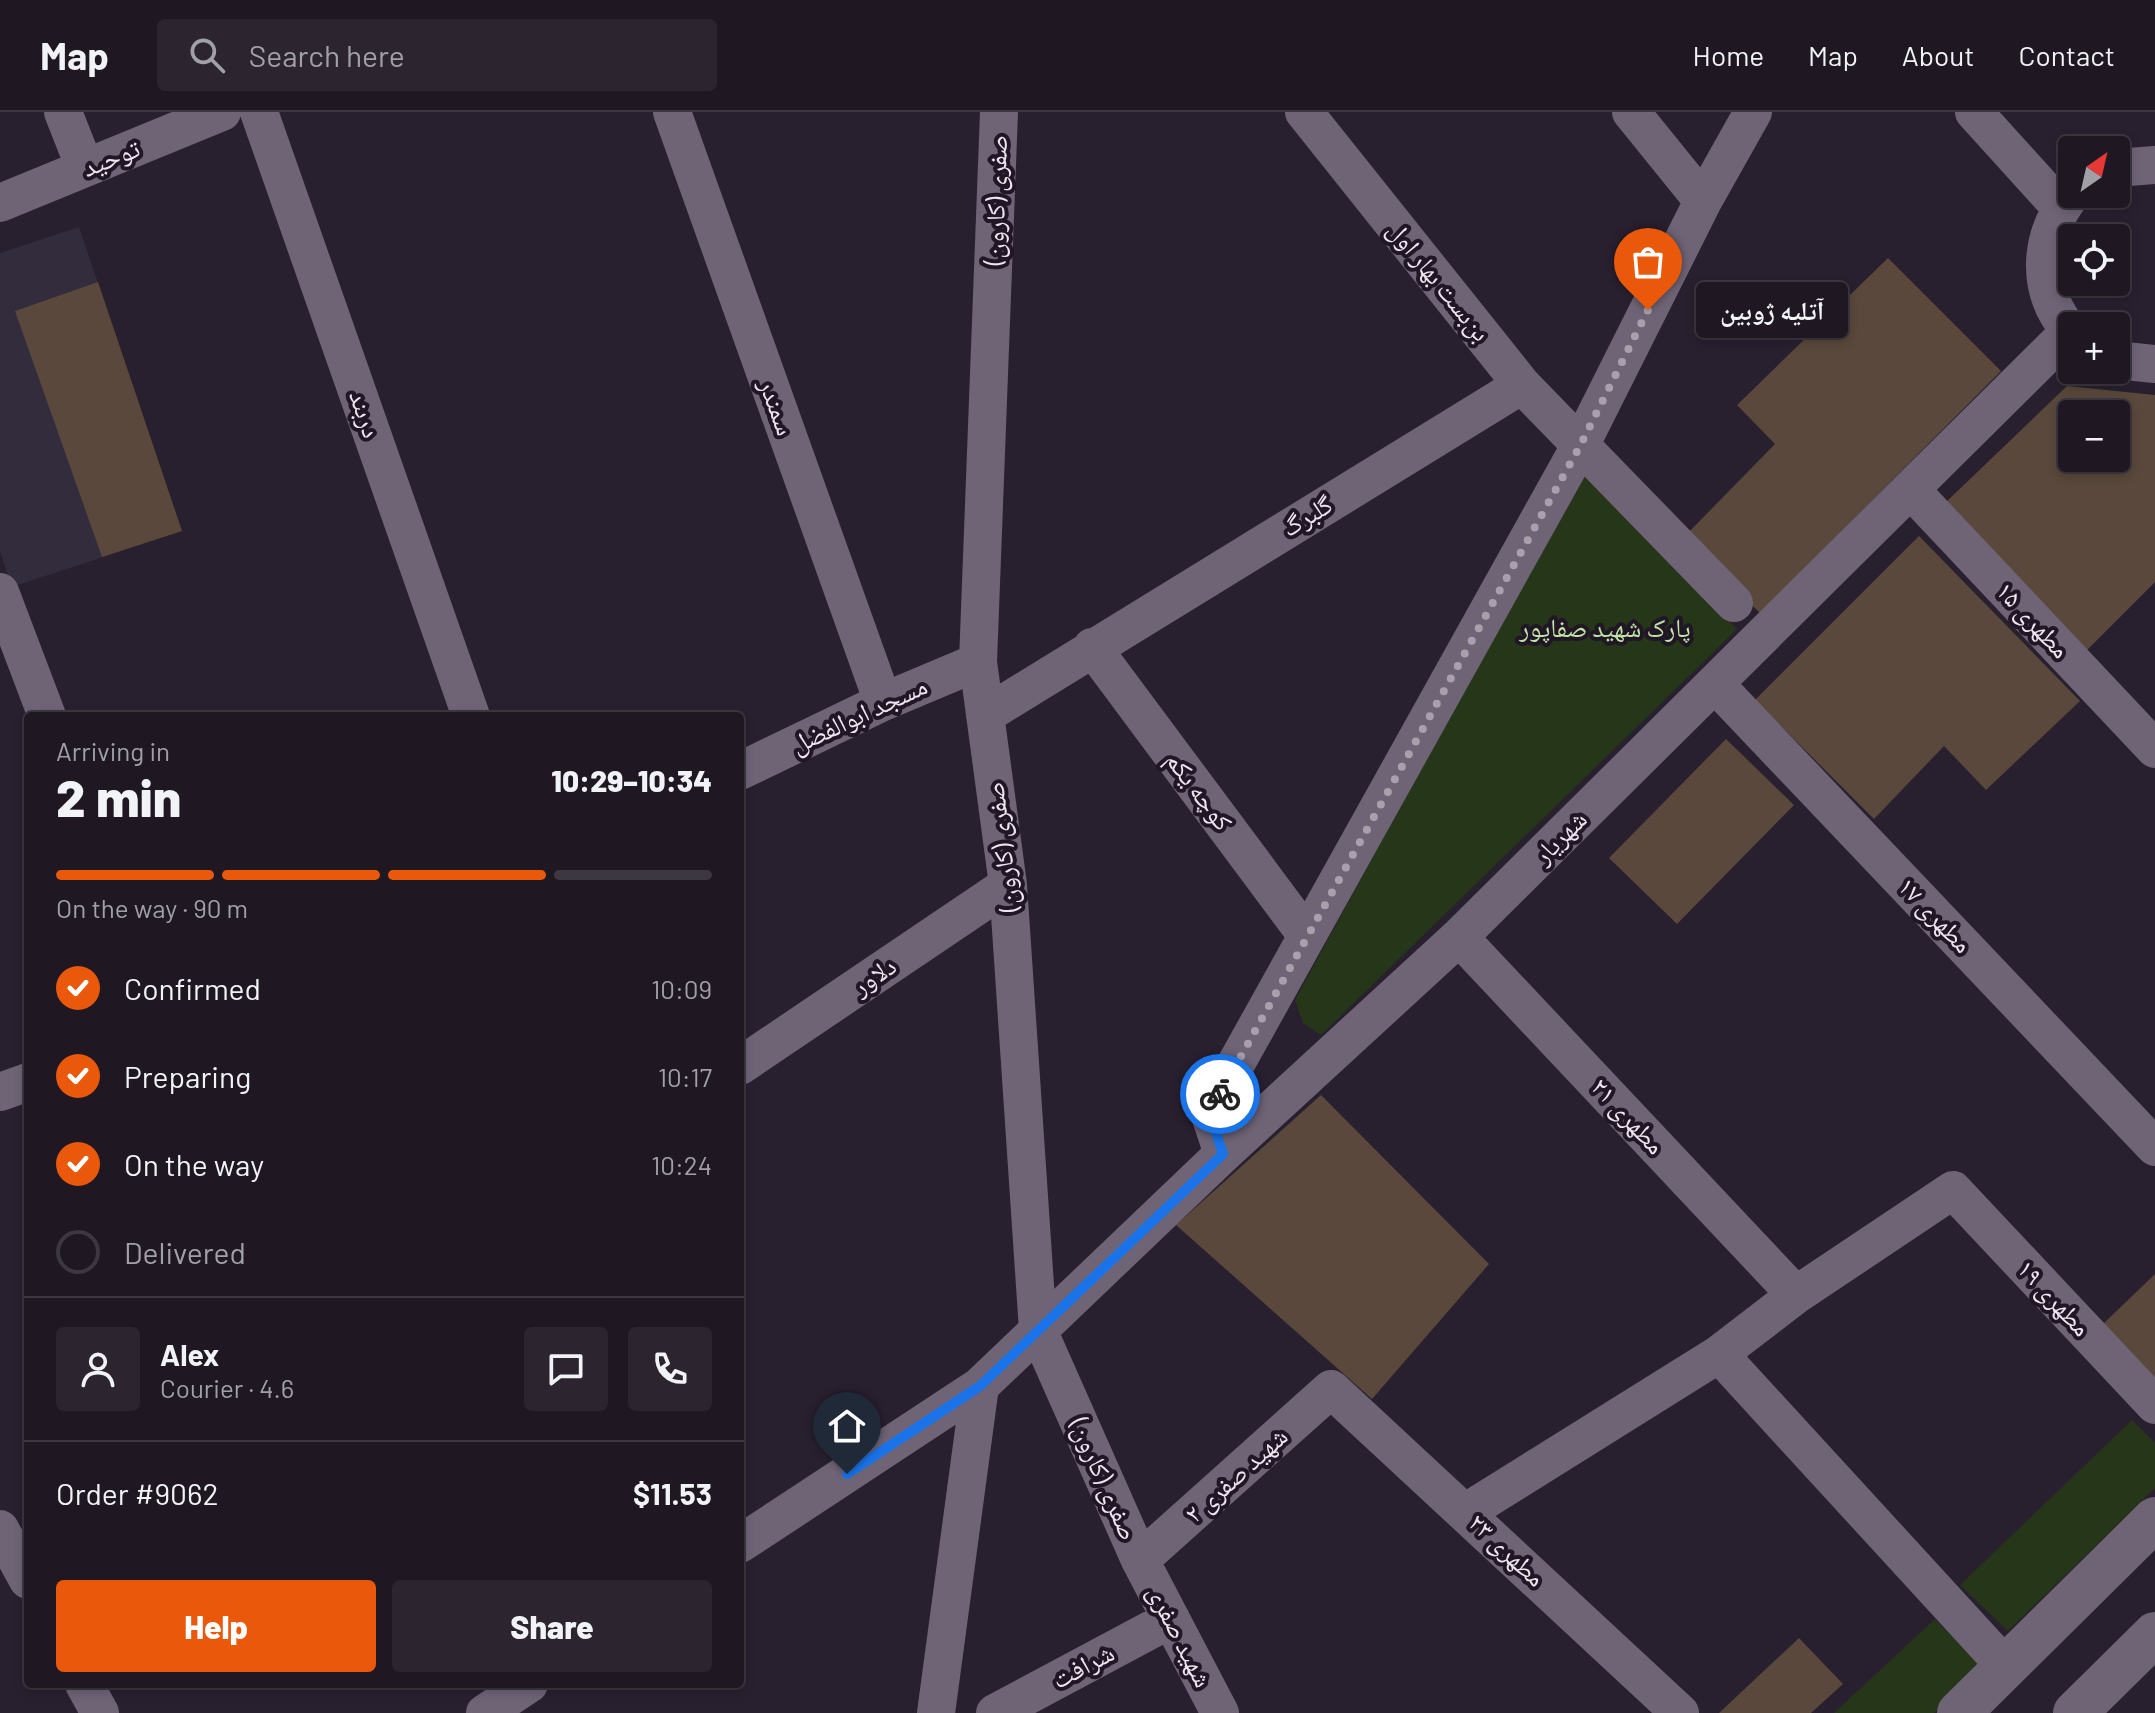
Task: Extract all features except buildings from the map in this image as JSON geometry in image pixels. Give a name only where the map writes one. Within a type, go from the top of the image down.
[{"type":"street","points":[[63,112],[85,168]]},
{"type":"street","name":"توحید","points":[[0,203],[222,112]]},
{"type":"street","name":"دربند","points":[[259,112],[470,712]]},
{"type":"street","name":"سمندر","points":[[672,112],[883,702]]},
{"type":"street","name":"صفری (کارون)","points":[[999,112],[978,662],[1008,885],[1038,1330],[1140,1560]]},
{"type":"street","name":"بن‌بست بهار اول","points":[[1304,112],[1522,385],[1734,603]]},
{"type":"street","points":[[1631,112],[1703,201]]},
{"type":"street","points":[[1223,1154],[1210,1115],[1580,446],[1703,201],[1753,112]]},
{"type":"street","points":[[1974,112],[2058,193]]},
{"type":"street","points":[[2130,167],[2155,165]]},
{"type":"street","points":[[2058,312],[2050,299],[2044,262],[2052,225],[2062,208]]},
{"type":"street","name":"شهریار","points":[[744,1541],[980,1386],[1223,1154],[1459,937],[2058,345]]},
{"type":"street","points":[[2130,361],[2155,364]]},
{"type":"street","name":"گلبرگ","points":[[985,715],[1522,385]]},
{"type":"street","name":"مطهری ۱۵","points":[[1911,490],[2155,749]]},
{"type":"street","points":[[0,592],[45,712]]},
{"type":"street","name":"کوچه یکم","points":[[1092,647],[1307,936]]},
{"type":"street","name":"مسجد ابوالفضل","points":[[744,769],[883,702],[978,662]]},
{"type":"street","name":"مطهری ۱۷","points":[[1715,684],[2155,1147]]},
{"type":"street","name":"دلاور","points":[[744,1063],[1008,885]]},
{"type":"street","name":"مطهری ۲۱","points":[[1459,937],[1796,1295]]},
{"type":"street","points":[[0,1092],[24,1083]]},
{"type":"street","name":"مطهری ۱۹","points":[[1796,1295],[1953,1190],[2155,1405]]},
{"type":"street","points":[[1466,1512],[1719,1354],[1796,1295]]},
{"type":"street","points":[[1719,1354],[2006,1667]]},
{"type":"street","points":[[936,1713],[980,1386]]},
{"type":"street","name":"شهید صفری ۲","points":[[1140,1560],[1331,1389]]},
{"type":"street","name":"مطهری ۲۳","points":[[1331,1389],[1680,1713]]},
{"type":"street","points":[[1959,1713],[2155,1519]]},
{"type":"street","name":"شهید صفری","points":[[1140,1560],[1220,1713]]},
{"type":"street","name":"شرافت","points":[[995,1713],[1171,1619]]},
{"type":"street","points":[[2075,1713],[2155,1634]]},
{"type":"street","points":[[86,1688],[100,1713]]},
{"type":"street","points":[[485,1713],[523,1688]]},
{"type":"shaded area","points":[[79,227],[182,531],[12,587],[0,551],[0,253]]},
{"type":"green space","name":"پارک شهید صفاپور","points":[[1585,468],[1737,629],[1321,1035],[1303,1023],[1295,1000]]},
{"type":"green space","points":[[2132,1420],[2155,1443],[2155,1488],[2008,1631],[1960,1585]]},
{"type":"green space","points":[[1935,1619],[1982,1667],[1934,1713],[1834,1713]]},
{"type":"way so far","points":[[1220,1094],[1580,446],[1648,310]]},
{"type":"place","name":"آتلیه ژوبین","points":[[1648,310]]},
{"type":"route","points":[[847,1474],[980,1386],[1223,1154],[1210,1115],[1220,1094]]}]
